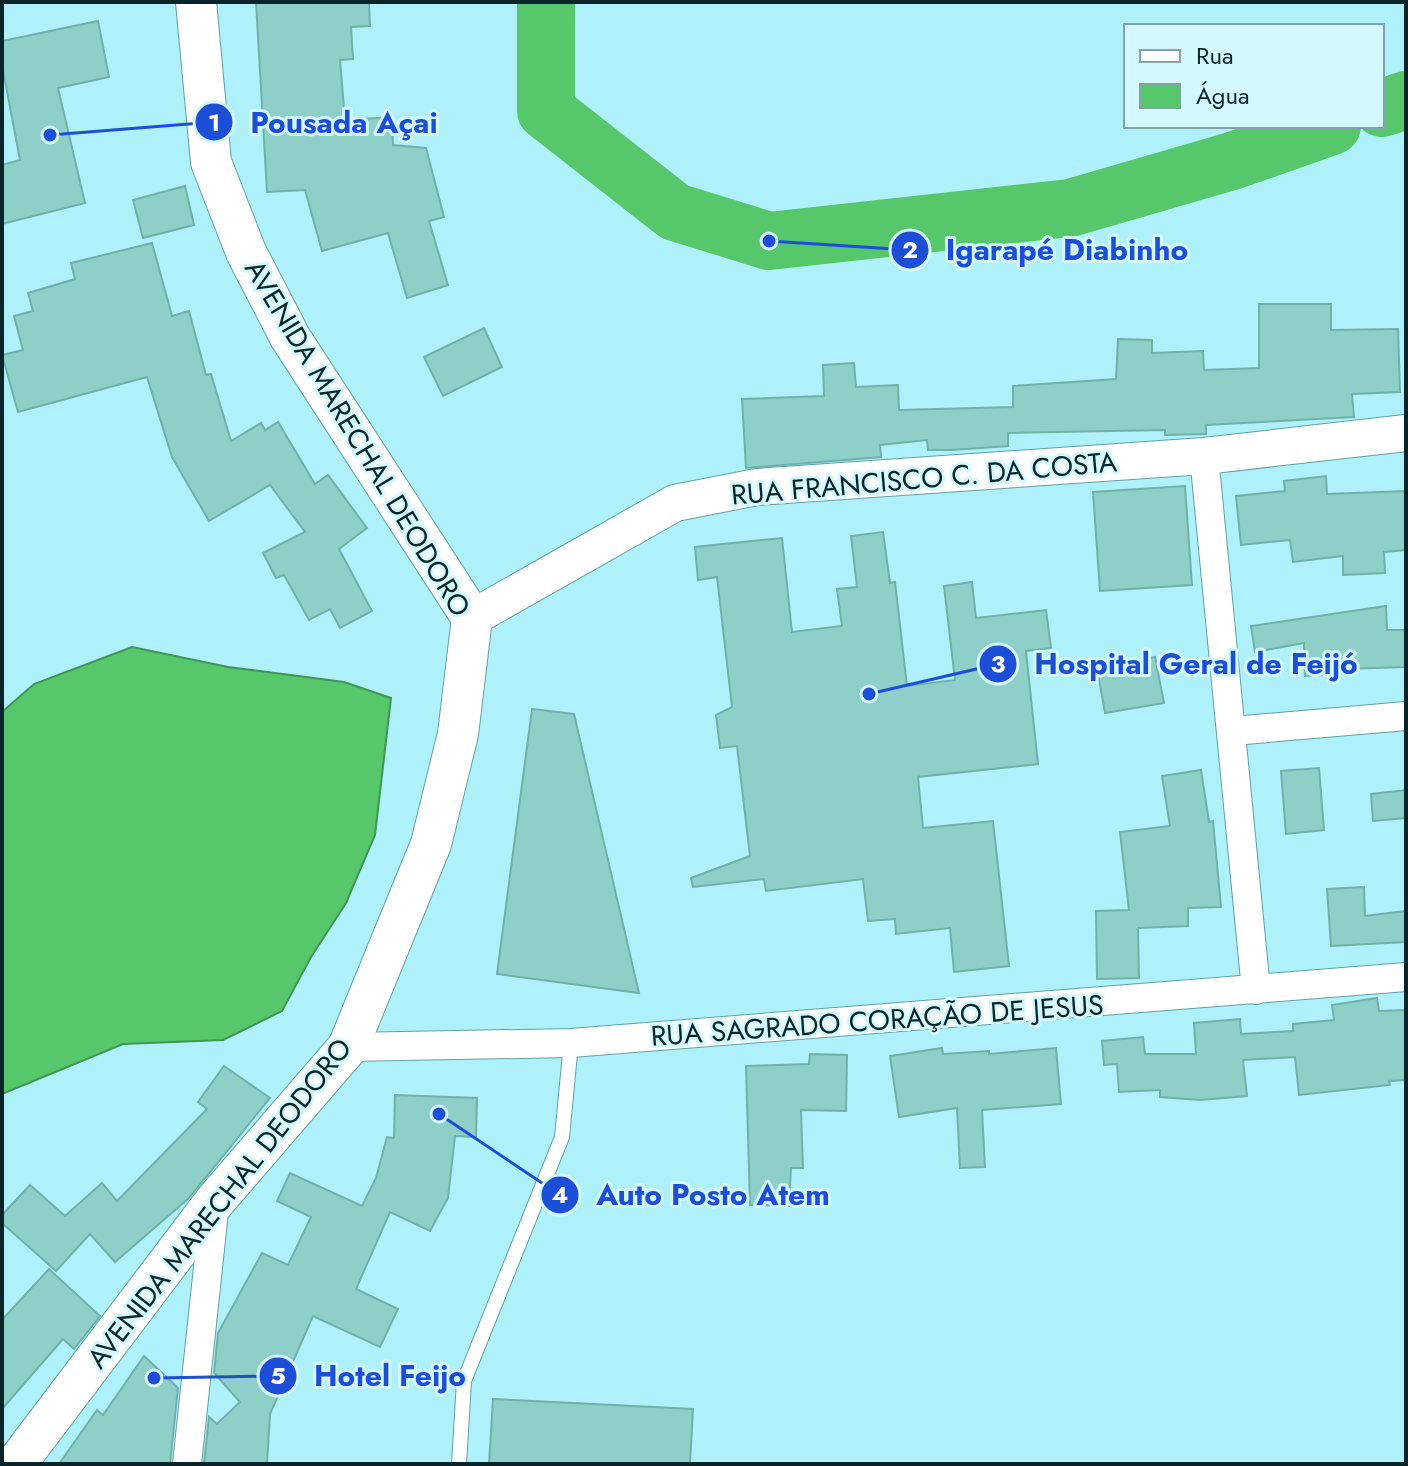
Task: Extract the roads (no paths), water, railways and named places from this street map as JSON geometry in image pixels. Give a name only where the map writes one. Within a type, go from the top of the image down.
[{"type":"main road","name":"AVENIDA MARECHAL DEODORO","points":[[16,1464],[215,1201],[348,1047],[431,844],[458,734],[472,618],[290,337],[246,252],[211,162],[196,2]]},
{"type":"street","name":"RUA FRANCISCO C. DA COSTA","points":[[472,618],[675,503],[757,487],[1204,456],[1406,433]]},
{"type":"street","points":[[1204,456],[1256,990]]},
{"type":"street","points":[[1233,731],[1406,716]]},
{"type":"street","name":"RUA SAGRADO CORAÇÃO DE JESUS","points":[[348,1047],[571,1043],[1406,977]]},
{"type":"street","points":[[187,1464],[215,1201]]},
{"type":"lane","points":[[459,1464],[464,1381],[562,1137],[571,1043]]},
{"type":"water","points":[[132,647],[228,667],[344,682],[391,698],[375,835],[346,903],[311,957],[282,1011],[223,1040],[123,1044],[2,1094],[2,712],[34,684]]},
{"type":"waterway","points":[[546,2],[546,111],[675,212],[769,241],[1070,208],[1232,161],[1326,128]]},
{"type":"waterway","points":[[1384,107],[1406,100]]},
{"type":"place","name":"Pousada Açai","points":[[50,135]]},
{"type":"place","name":"Igarapé Diabinho","points":[[769,241]]},
{"type":"place","name":"Hospital Geral de Feijó","points":[[869,694]]},
{"type":"place","name":"Auto Posto Atem","points":[[439,1114]]},
{"type":"place","name":"Hotel Feijo","points":[[154,1378]]}]
